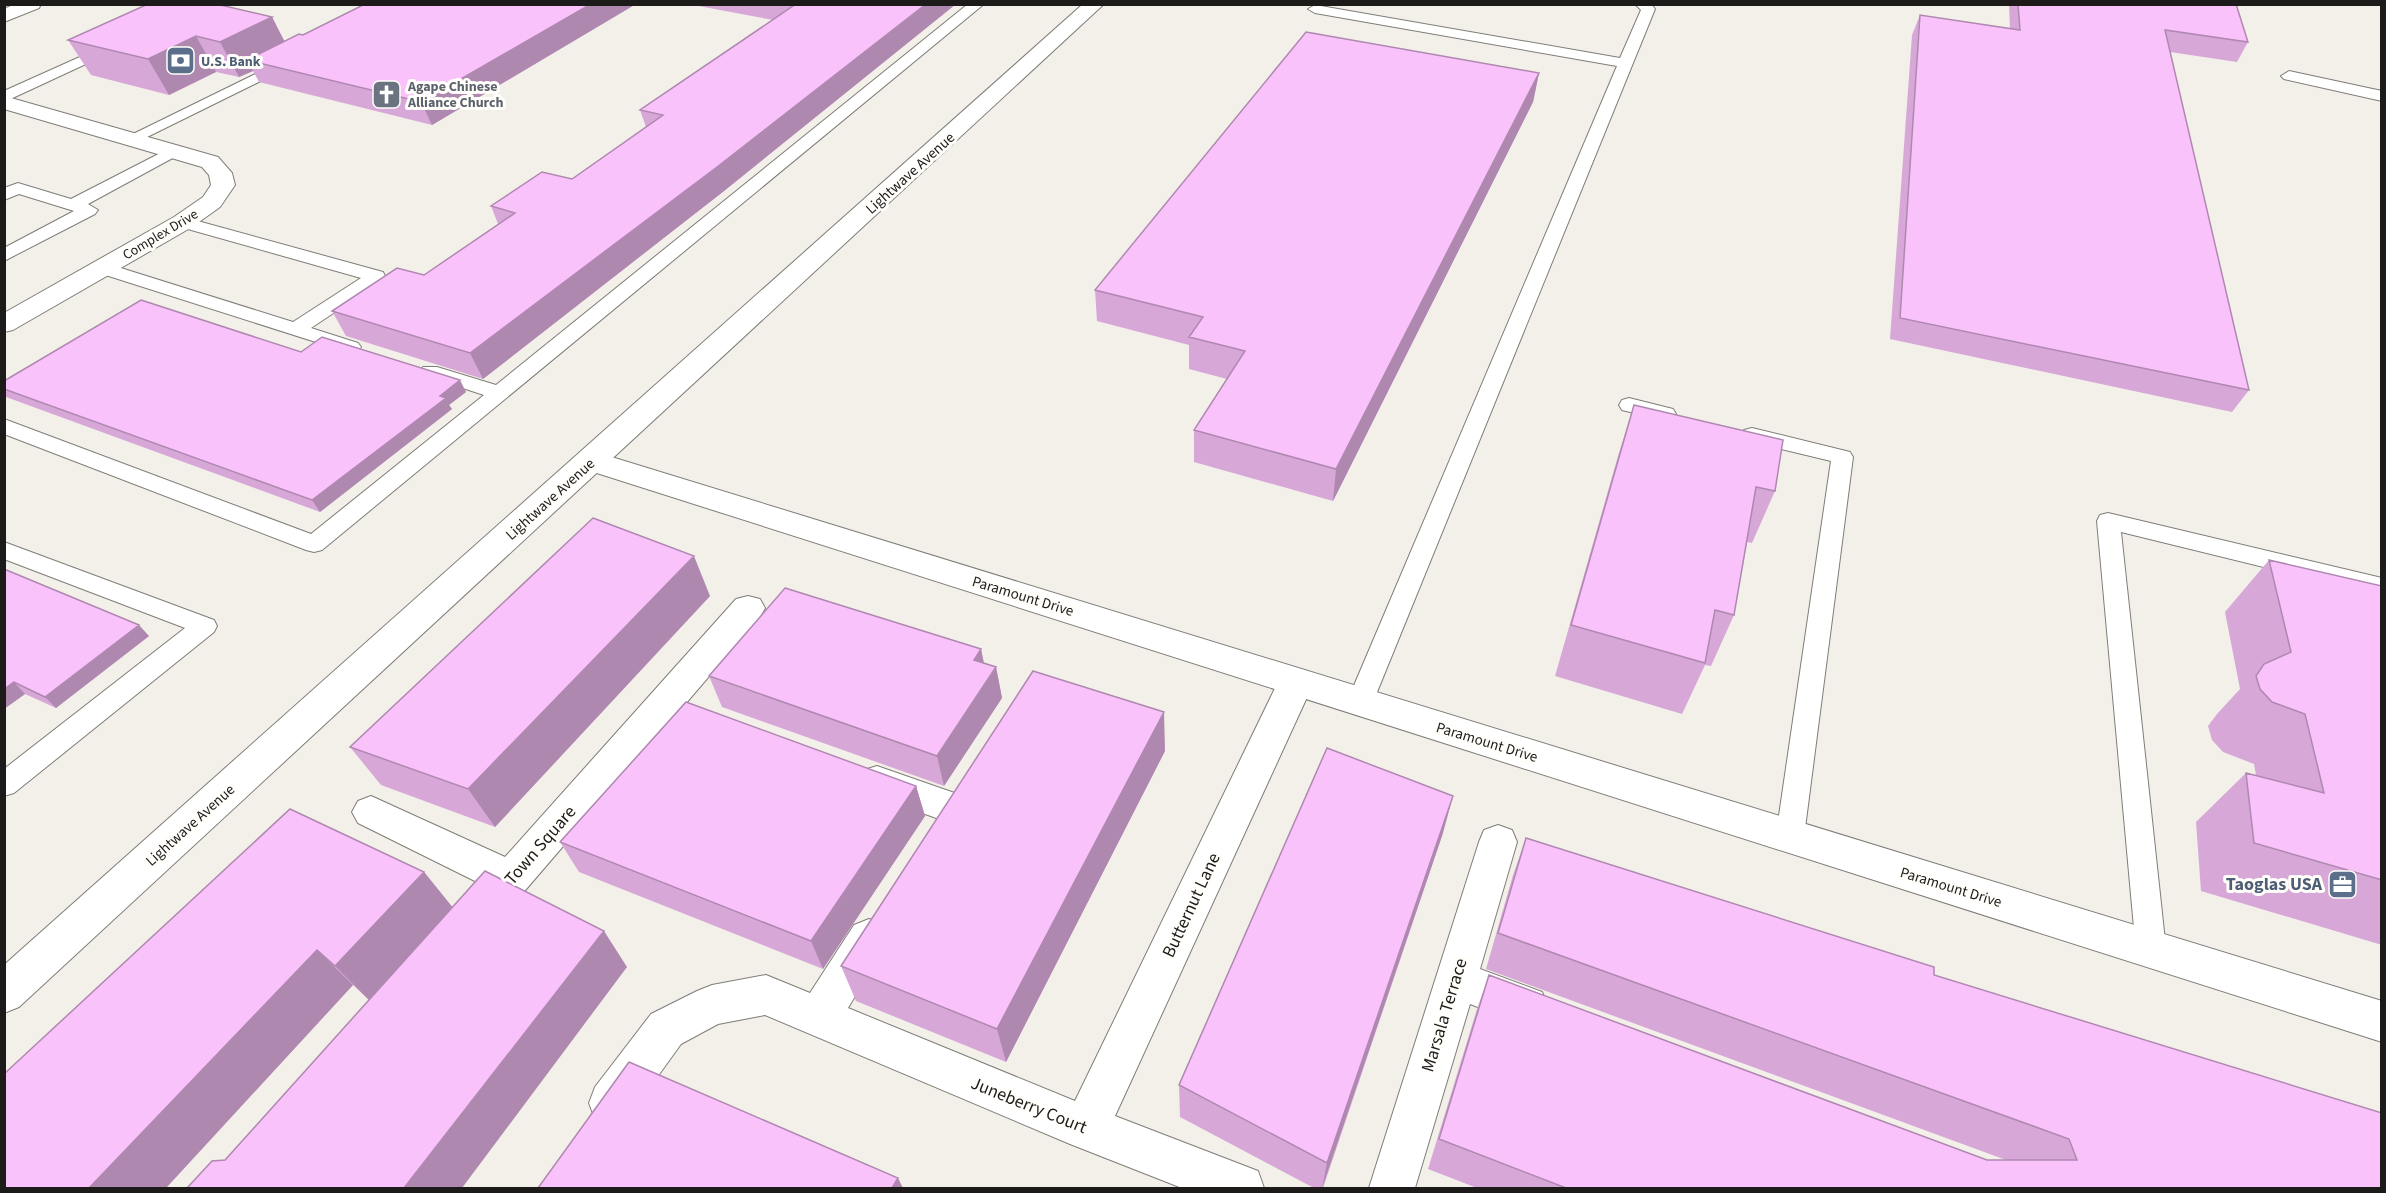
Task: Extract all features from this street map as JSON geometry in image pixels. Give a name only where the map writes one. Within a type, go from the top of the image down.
[{"type":"street","points":[[4,16],[32,4]]},
{"type":"street","name":"Lightwave Avenue","points":[[4,993],[1095,4]]},
{"type":"street","name":"Complex Drive","points":[[4,102],[210,162],[220,173],[223,185],[212,202],[183,222],[4,324]]},
{"type":"street","name":"Paramount Drive","points":[[592,461],[2382,1022]]},
{"type":"street","name":"Town Square","points":[[456,941],[748,609]]},
{"type":"street","name":"Butternut Lane","points":[[1086,1128],[1296,682]]},
{"type":"street","points":[[664,703],[698,715]]},
{"type":"street","points":[[842,768],[953,808]]},
{"type":"street","points":[[371,812],[511,879]]},
{"type":"street","name":"Marsala Terrace","points":[[1392,1188],[1498,842]]},
{"type":"street","points":[[819,1017],[889,908]]},
{"type":"street","points":[[1455,979],[1567,1021]]},
{"type":"street","name":"Juneberry Court","points":[[590,1132],[666,1029],[712,1005],[766,995],[1086,1128],[1241,1188]]},
{"type":"lane","points":[[4,426],[314,544],[977,4]]},
{"type":"lane","points":[[1360,702],[1648,9],[1642,4]]},
{"type":"lane","points":[[1315,9],[1625,63]]},
{"type":"lane","points":[[4,97],[124,41]]},
{"type":"lane","points":[[133,138],[303,54]]},
{"type":"lane","points":[[2289,76],[2382,96]]},
{"type":"lane","points":[[72,205],[174,152]]},
{"type":"lane","points":[[4,256],[89,210],[9,189]]},
{"type":"lane","points":[[183,222],[376,276],[296,330]]},
{"type":"lane","points":[[102,268],[364,351]]},
{"type":"lane","points":[[409,365],[499,393]]},
{"type":"lane","points":[[1629,405],[1685,419]]},
{"type":"lane","points":[[1730,430],[1842,457],[1790,836]]},
{"type":"lane","points":[[2151,950],[2108,521],[2382,587]]},
{"type":"lane","points":[[4,550],[205,626],[4,785]]},
{"type":"building","points":[[148,4],[216,4],[272,17],[220,42],[196,36],[148,59],[68,40]]},
{"type":"building","points":[[365,4],[591,4],[421,102],[247,60]]},
{"type":"building","points":[[796,4],[926,4],[717,167],[470,353],[332,311],[397,268],[424,275],[515,213],[491,206],[542,172],[572,179],[663,115],[640,110]]},
{"type":"building","points":[[2018,4],[2236,4],[2248,42],[2165,30],[2249,390],[1900,318],[1920,15],[2020,30]]},
{"type":"building","points":[[1306,32],[1539,73],[1336,469],[1194,430],[1245,351],[1189,337],[1203,317],[1095,290]]},
{"type":"building","points":[[141,300],[301,352],[322,337],[460,380],[440,396],[446,398],[312,500],[4,389],[4,381]]},
{"type":"building","points":[[1634,405],[1783,440],[1775,491],[1756,487],[1734,615],[1715,610],[1705,663],[1571,625]]},
{"type":"building","points":[[593,518],[694,556],[468,789],[350,747]]},
{"type":"building","points":[[2269,560],[2382,586],[2382,880],[2254,843],[2246,773],[2324,793],[2305,714],[2272,702],[2260,689],[2256,676],[2264,664],[2291,652]]},
{"type":"building","points":[[4,569],[139,625],[45,697],[14,682],[4,689]]},
{"type":"building","points":[[785,588],[981,649],[974,660],[996,667],[937,756],[709,676]]},
{"type":"building","points":[[1033,671],[1164,712],[997,1029],[841,966]]},
{"type":"building","points":[[686,702],[916,786],[811,941],[560,842]]},
{"type":"building","points":[[1327,748],[1453,796],[1327,1163],[1179,1085]]},
{"type":"building","points":[[290,809],[424,872],[335,966],[317,950],[89,1188],[4,1188],[4,1074]]},
{"type":"building","points":[[1526,838],[1934,967],[1934,975],[2382,1113],[2382,1188],[1566,1188],[1439,1139],[1489,975],[1987,1160],[2077,1160],[2069,1139],[1498,933]]},
{"type":"building","points":[[485,871],[604,931],[404,1188],[187,1188],[212,1161],[225,1160]]},
{"type":"building","points":[[629,1062],[898,1178],[892,1188],[538,1188]]},
{"type":"place","name":"U.S. Bank","points":[[180,61]]},
{"type":"place","name":"Agape Chinese Alliance Church","points":[[387,94]]},
{"type":"place","name":"Taoglas USA","points":[[2343,884]]}]
